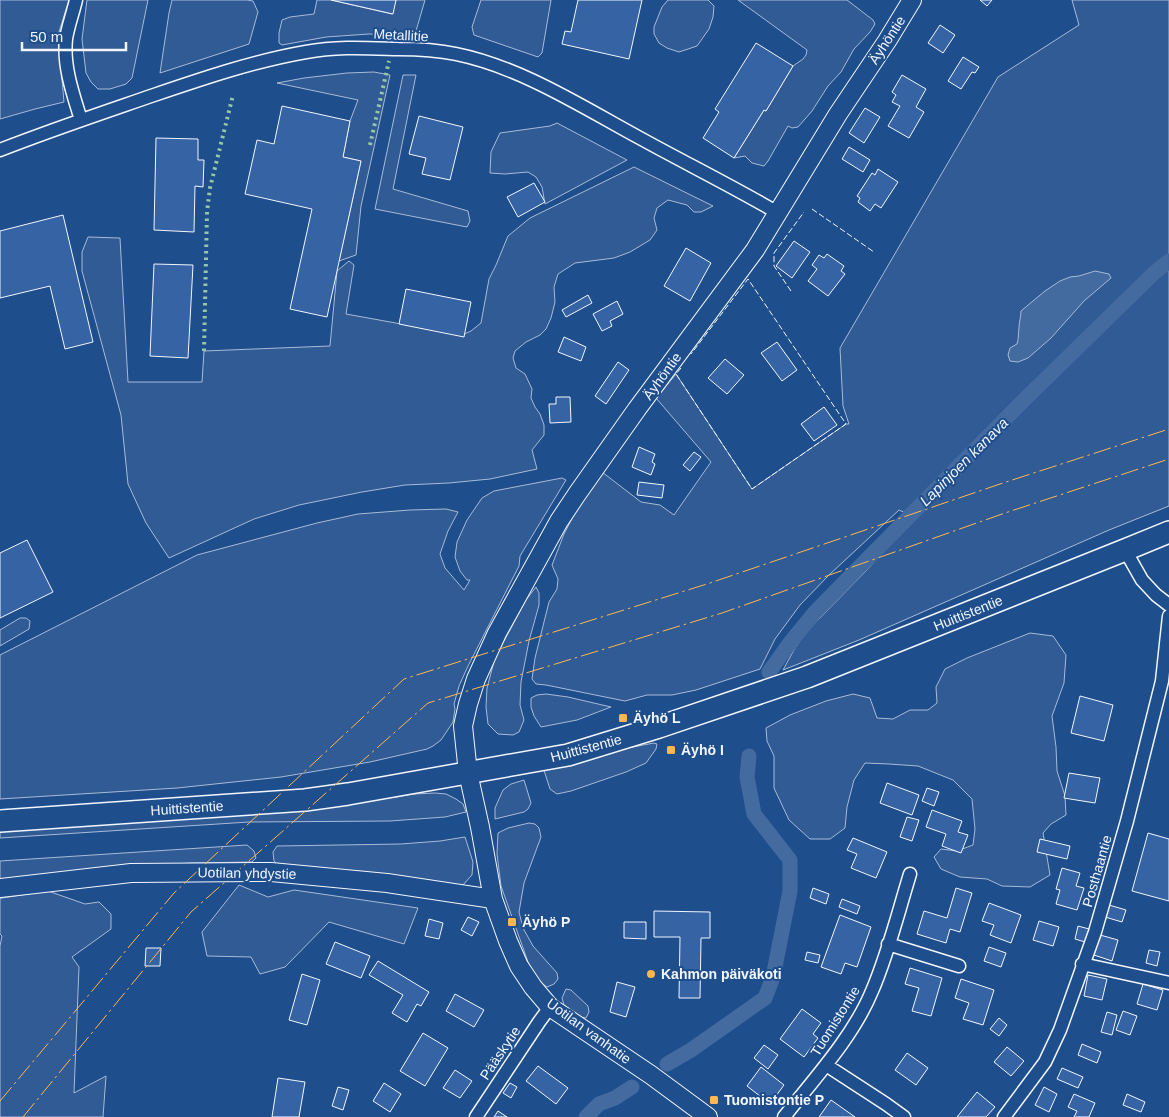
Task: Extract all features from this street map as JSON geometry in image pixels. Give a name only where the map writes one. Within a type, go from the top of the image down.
[{"type":"highway","name":"Huittistentie","points":[[0,821],[305,800],[568,755],[660,727],[807,677],[1169,532]]},
{"type":"main road","name":"Äyhöntie","points":[[468,773],[463,726],[476,679],[497,633],[546,544],[576,494],[755,250],[838,114],[912,0]]},
{"type":"main road","name":"Uotilan vanhatie","points":[[468,773],[493,899],[519,966],[533,987],[550,1007],[651,1075],[708,1117]]},
{"type":"main road","name":"Uotilan yhdystie","points":[[0,888],[132,873],[271,872],[387,883],[493,899]]},
{"type":"street","points":[[76,0],[66,39],[66,60],[81,120]]},
{"type":"street","name":"Metallitie","points":[[0,150],[81,120],[211,76],[262,61],[307,51],[340,48],[415,49],[456,54],[497,66],[521,76],[562,96],[778,213]]},
{"type":"street","points":[[1125,550],[1142,580],[1169,605]]},
{"type":"street","name":"Posthaantie","points":[[1004,1117],[1044,1062],[1060,1030],[1095,932],[1127,822],[1162,680],[1169,616]]},
{"type":"street","name":"Tuomistontie","points":[[784,1117],[826,1065],[853,1025],[872,992],[910,874]]},
{"type":"street","points":[[888,944],[959,966]]},
{"type":"street","points":[[1082,964],[1169,983]]},
{"type":"street","name":"Pääskytie","points":[[476,1117],[550,1007]]},
{"type":"street","points":[[826,1065],[904,1117]]},
{"type":"shaded area","points":[[0,0],[69,0],[58,35],[64,102],[0,119]]},
{"type":"shaded area","points":[[87,0],[148,0],[132,78],[126,84],[110,89],[98,89],[86,73],[82,39]]},
{"type":"shaded area","points":[[172,0],[253,1],[258,12],[249,44],[160,73]]},
{"type":"shaded area","points":[[317,0],[331,0],[392,14],[396,0],[425,0],[416,31],[410,35],[369,34],[326,37],[282,45],[279,43],[282,20],[314,14]]},
{"type":"shaded area","points":[[481,0],[551,0],[542,53],[538,57],[474,35],[472,27]]},
{"type":"shaded area","points":[[668,0],[708,0],[714,6],[709,29],[697,46],[679,52],[659,43],[654,34],[654,27],[662,7]]},
{"type":"shaded area","points":[[738,0],[847,0],[873,20],[875,24],[854,49],[841,72],[828,86],[812,111],[798,127],[792,128],[788,126],[764,166],[752,163],[745,156],[734,158],[764,110],[766,111],[793,66],[803,59],[807,50]]},
{"type":"shaded area","points":[[1072,0],[1169,0],[1169,506],[1109,530],[859,640],[783,670],[807,631],[916,518],[899,510],[829,575],[800,605],[775,639],[760,669],[696,690],[672,695],[647,695],[625,701],[536,684],[532,679],[535,658],[549,602],[557,589],[558,579],[552,565],[564,534],[576,511],[602,472],[641,502],[660,505],[674,515],[711,462],[656,398],[676,374],[752,489],[846,424],[849,424],[843,406],[840,348],[998,77],[1079,25]]},
{"type":"shaded area","points":[[374,72],[390,75],[361,206],[356,255],[339,261],[361,161],[343,157],[350,121],[358,100],[277,83],[347,73]]},
{"type":"shaded area","points":[[403,75],[416,75],[393,189],[468,211],[470,221],[467,227],[375,209]]},
{"type":"shaded area","points":[[557,123],[627,160],[545,204],[542,187],[536,177],[528,172],[490,173],[491,152],[500,133],[550,126]]},
{"type":"shaded area","points":[[634,167],[713,206],[701,212],[694,212],[687,205],[668,200],[657,208],[654,218],[657,230],[650,240],[630,252],[614,258],[575,263],[558,274],[554,287],[555,302],[546,329],[515,351],[513,358],[516,368],[525,374],[532,389],[531,398],[544,425],[544,435],[532,450],[537,469],[490,479],[405,485],[299,505],[254,519],[169,558],[146,523],[128,484],[121,415],[82,271],[82,252],[88,237],[120,238],[128,382],[202,382],[204,351],[330,346],[337,271],[349,261],[354,265],[346,314],[462,335],[471,331],[481,323],[489,279],[508,236],[530,218]]},
{"type":"shaded area","points":[[1095,271],[1109,274],[1111,278],[1084,301],[1051,338],[1028,358],[1018,362],[1010,361],[1008,355],[1010,348],[1018,342],[1021,311],[1060,281]]},
{"type":"shaded area","points":[[562,478],[566,480],[520,556],[519,566],[459,686],[454,704],[453,722],[441,740],[433,746],[370,762],[281,777],[177,788],[0,799],[0,655],[197,555],[358,514],[446,509],[458,512],[448,531],[440,554],[445,568],[464,590],[470,580],[467,580],[460,571],[455,557],[457,542],[467,520],[482,498],[494,491]]},
{"type":"shaded area","points":[[536,587],[539,593],[539,605],[529,641],[521,682],[520,705],[524,720],[519,732],[513,735],[498,734],[488,724],[486,707],[487,688],[495,658],[526,600]]},
{"type":"shaded area","points":[[20,618],[26,618],[30,621],[29,629],[0,646],[0,630]]},
{"type":"shaded area","points":[[1030,633],[1053,636],[1066,655],[1064,683],[1052,716],[1057,771],[1065,796],[1066,815],[1051,824],[1043,833],[1050,875],[1030,887],[1002,886],[987,879],[960,877],[941,869],[934,857],[941,849],[957,851],[973,845],[975,829],[972,799],[953,780],[918,766],[865,763],[854,780],[847,807],[845,828],[830,839],[810,839],[789,820],[774,788],[774,756],[767,741],[766,728],[790,715],[826,701],[853,694],[870,698],[877,718],[893,719],[910,710],[928,710],[937,703],[936,687],[945,669],[967,658]]},
{"type":"shaded area","points":[[546,694],[611,707],[577,720],[541,727],[534,716],[531,698]]},
{"type":"shaded area","points":[[657,744],[656,749],[646,763],[626,772],[557,794],[550,789],[542,764]]},
{"type":"shaded area","points":[[524,780],[531,803],[528,809],[524,812],[495,819],[495,808],[503,790],[511,784]]},
{"type":"shaded area","points":[[414,794],[446,794],[456,799],[463,804],[466,812],[445,817],[390,821],[249,822],[0,838],[0,826],[337,806]]},
{"type":"shaded area","points":[[529,823],[535,824],[539,828],[541,837],[524,883],[519,912],[523,928],[533,946],[557,973],[558,979],[554,984],[547,987],[537,980],[528,962],[501,886],[497,854],[498,833],[508,828]]},
{"type":"shaded area","points":[[465,837],[473,862],[472,875],[462,886],[279,866],[274,861],[273,852],[277,846],[401,844]]},
{"type":"shaded area","points":[[247,845],[254,851],[256,858],[252,862],[192,863],[95,869],[0,880],[0,861]]},
{"type":"shaded area","points":[[239,885],[268,897],[294,890],[418,908],[404,944],[329,922],[285,967],[260,974],[251,957],[207,956],[202,932]]},
{"type":"shaded area","points":[[48,891],[85,904],[99,902],[111,914],[111,929],[72,957],[79,967],[74,1093],[106,1076],[103,1117],[0,1117],[0,946],[2,936],[0,934],[0,899]]},
{"type":"shaded area","points":[[566,989],[571,990],[588,1006],[589,1012],[586,1018],[581,1017],[564,1005],[562,998]]},
{"type":"building","points":[[331,0],[396,0],[393,14]]},
{"type":"building","points":[[578,0],[642,0],[629,59],[562,44],[565,31],[571,32]]},
{"type":"building","points":[[980,0],[992,0],[987,6]]},
{"type":"building","points":[[940,25],[955,35],[943,53],[928,43]]},
{"type":"building","points":[[756,43],[793,66],[766,111],[764,110],[734,158],[703,138],[719,112],[715,109]]},
{"type":"building","points":[[963,57],[979,67],[975,73],[972,72],[961,89],[948,81]]},
{"type":"building","points":[[902,75],[926,89],[916,107],[924,112],[909,138],[888,126],[900,106],[892,102],[896,95],[892,92]]},
{"type":"building","points":[[282,106],[350,121],[343,157],[361,161],[327,317],[290,309],[312,209],[245,194],[257,140],[274,144]]},
{"type":"building","points":[[865,108],[880,117],[864,143],[849,133]]},
{"type":"building","points":[[419,116],[463,127],[450,180],[422,174],[426,158],[409,154]]},
{"type":"building","points":[[156,138],[198,139],[198,160],[204,160],[203,187],[195,186],[194,232],[154,230]]},
{"type":"building","points":[[849,147],[870,160],[863,172],[842,159]]},
{"type":"building","points":[[878,169],[898,182],[881,208],[875,204],[870,211],[858,202],[860,198],[857,196],[872,173],[875,175]]},
{"type":"building","points":[[534,183],[545,202],[518,217],[507,197]]},
{"type":"building","points":[[63,215],[93,342],[65,349],[50,286],[0,298],[0,231]]},
{"type":"building","points":[[794,241],[810,252],[792,278],[776,266]]},
{"type":"building","points":[[686,248],[711,263],[690,301],[664,286]]},
{"type":"building","points":[[827,254],[844,266],[841,271],[845,274],[828,296],[808,281],[817,269],[812,265],[819,255],[824,258]]},
{"type":"building","points":[[154,264],[193,265],[188,358],[150,356]]},
{"type":"building","points":[[406,289],[471,302],[464,337],[399,324]]},
{"type":"building","points":[[588,295],[592,303],[566,317],[562,310]]},
{"type":"building","points":[[617,301],[623,314],[610,321],[612,326],[602,331],[593,314]]},
{"type":"building","points":[[564,337],[586,347],[581,361],[558,352]]},
{"type":"building","points":[[777,342],[797,370],[782,381],[761,353]]},
{"type":"building","points":[[725,359],[744,375],[727,394],[708,378]]},
{"type":"building","points":[[618,362],[629,370],[606,404],[595,396]]},
{"type":"building","points":[[556,397],[570,397],[571,422],[550,423],[549,404],[556,404]]},
{"type":"building","points":[[824,407],[837,425],[814,441],[801,424]]},
{"type":"building","points":[[639,447],[655,454],[652,462],[655,464],[651,475],[632,467]]},
{"type":"building","points":[[694,452],[701,457],[690,471],[683,465]]},
{"type":"building","points":[[639,482],[664,485],[662,498],[637,495]]},
{"type":"building","points":[[27,540],[53,592],[0,618],[0,553]]},
{"type":"building","points":[[1080,696],[1113,705],[1104,741],[1071,733]]},
{"type":"building","points":[[1069,773],[1100,778],[1095,803],[1064,798]]},
{"type":"building","points":[[887,783],[919,795],[912,815],[880,803]]},
{"type":"building","points":[[927,788],[939,792],[934,806],[922,801]]},
{"type":"building","points":[[932,810],[962,821],[958,832],[968,835],[961,853],[942,846],[946,834],[926,827]]},
{"type":"building","points":[[907,817],[919,820],[912,841],[900,837]]},
{"type":"building","points":[[1148,833],[1169,839],[1169,901],[1132,891]]},
{"type":"building","points":[[853,838],[887,852],[876,878],[851,868],[857,854],[847,850]]},
{"type":"building","points":[[1040,839],[1070,846],[1067,859],[1037,852]]},
{"type":"building","points":[[1062,868],[1080,873],[1076,886],[1084,888],[1077,910],[1056,904],[1060,890],[1056,889]]},
{"type":"building","points":[[813,888],[829,894],[826,904],[810,898]]},
{"type":"building","points":[[956,888],[972,893],[960,932],[950,929],[946,943],[917,934],[924,911],[947,918]]},
{"type":"building","points":[[842,899],[860,906],[857,914],[839,907]]},
{"type":"building","points":[[989,903],[1021,915],[1011,943],[990,935],[994,925],[982,921]]},
{"type":"building","points":[[1109,905],[1126,910],[1122,922],[1105,917]]},
{"type":"building","points":[[654,911],[710,912],[710,938],[701,938],[700,998],[679,998],[680,937],[654,937]]},
{"type":"building","points":[[840,915],[871,927],[857,967],[845,963],[841,974],[821,967]]},
{"type":"building","points":[[468,917],[479,922],[472,936],[461,930]]},
{"type":"building","points":[[429,919],[443,923],[439,939],[425,936]]},
{"type":"building","points":[[1039,921],[1059,927],[1053,946],[1033,940]]},
{"type":"building","points":[[624,922],[646,922],[646,939],[624,938]]},
{"type":"building","points":[[1078,926],[1089,929],[1085,942],[1075,939]]},
{"type":"building","points":[[1100,935],[1118,940],[1112,961],[1094,955]]},
{"type":"building","points":[[335,942],[370,956],[361,978],[326,964]]},
{"type":"building","points":[[989,947],[1006,953],[1001,967],[984,961]]},
{"type":"building","points":[[146,948],[161,948],[160,966],[145,966]]},
{"type":"building","points":[[1149,950],[1160,952],[1157,966],[1146,963]]},
{"type":"building","points":[[807,952],[820,955],[818,963],[805,960]]},
{"type":"building","points":[[378,961],[429,992],[421,1006],[417,1004],[407,1022],[392,1013],[403,995],[369,975]]},
{"type":"building","points":[[910,968],[942,978],[931,1016],[912,1011],[919,988],[905,984]]},
{"type":"building","points":[[302,974],[320,980],[307,1025],[289,1020]]},
{"type":"building","points":[[1088,975],[1107,979],[1102,1000],[1084,996]]},
{"type":"building","points":[[961,979],[994,990],[983,1025],[963,1019],[969,1003],[955,998]]},
{"type":"building","points":[[617,982],[635,987],[626,1017],[610,1012]]},
{"type":"building","points":[[1143,984],[1163,990],[1157,1010],[1137,1004]]},
{"type":"building","points":[[455,994],[484,1010],[474,1027],[446,1011]]},
{"type":"building","points":[[802,1009],[821,1023],[813,1034],[818,1038],[804,1057],[780,1039]]},
{"type":"building","points":[[1123,1011],[1137,1016],[1130,1035],[1116,1030]]},
{"type":"building","points":[[1107,1012],[1117,1015],[1112,1035],[1101,1032]]},
{"type":"building","points":[[999,1018],[1007,1025],[999,1036],[990,1029]]},
{"type":"building","points":[[423,1033],[448,1048],[425,1086],[400,1071]]},
{"type":"building","points":[[1082,1044],[1101,1052],[1097,1063],[1078,1055]]},
{"type":"building","points":[[764,1045],[778,1055],[768,1069],[754,1058]]},
{"type":"building","points":[[1007,1047],[1024,1061],[1011,1076],[994,1062]]},
{"type":"building","points":[[907,1053],[928,1068],[916,1085],[895,1070]]},
{"type":"building","points":[[538,1066],[568,1088],[556,1104],[526,1081]]},
{"type":"building","points":[[761,1067],[784,1085],[770,1104],[747,1086]]},
{"type":"building","points":[[1062,1068],[1083,1077],[1078,1088],[1057,1079]]},
{"type":"building","points":[[455,1070],[472,1081],[460,1098],[443,1088]]},
{"type":"building","points":[[278,1078],[305,1082],[299,1117],[272,1117]]},
{"type":"building","points":[[384,1083],[401,1094],[390,1112],[373,1101]]},
{"type":"building","points":[[510,1083],[517,1087],[511,1098],[503,1093]]},
{"type":"building","points":[[338,1087],[349,1090],[343,1110],[332,1106]]},
{"type":"building","points":[[1044,1087],[1057,1094],[1049,1112],[1035,1105]]},
{"type":"building","points":[[977,1092],[995,1107],[986,1117],[957,1117]]},
{"type":"building","points":[[1074,1094],[1095,1103],[1089,1117],[1074,1117],[1077,1111],[1068,1107]]},
{"type":"building","points":[[1127,1094],[1145,1102],[1141,1112],[1123,1105]]},
{"type":"building","points":[[831,1100],[855,1117],[819,1117]]},
{"type":"building","points":[[498,1111],[507,1117],[494,1117]]},
{"type":"waterway","name":"Lapinjoen kanava","points":[[769,672],[816,611],[1023,401],[1154,273],[1169,261]]},
{"type":"waterway","name":"Lapinjoen kanava","points":[[667,1064],[691,1050],[765,998],[773,977],[790,891],[790,860],[754,814],[747,777],[749,756]]},
{"type":"waterway","name":"Lapinjoen kanava","points":[[586,1117],[599,1104],[615,1098],[632,1087]]},
{"type":"hedge","points":[[370,145],[389,61]]},
{"type":"hedge","points":[[204,351],[207,212],[210,188],[233,95]]},
{"type":"fence","points":[[812,209],[874,252]]},
{"type":"fence","points":[[791,291],[774,266],[774,253],[804,212]]},
{"type":"fence","points":[[681,368],[676,374],[752,489],[846,424],[748,279],[691,354]]},
{"type":"power","points":[[0,1101],[174,893],[404,679],[710,583],[1003,483],[1169,429]]},
{"type":"power","points":[[23,1117],[191,912],[428,703],[722,613],[1005,513],[1169,459]]},
{"type":"place","name":"Äyhö L","points":[[623,718]]},
{"type":"place","name":"Äyhö I","points":[[671,750]]},
{"type":"place","name":"Äyhö P","points":[[512,922]]},
{"type":"place","name":"Kahmon päiväkoti","points":[[651,974]]},
{"type":"place","name":"Tuomistontie P","points":[[714,1100]]}]
